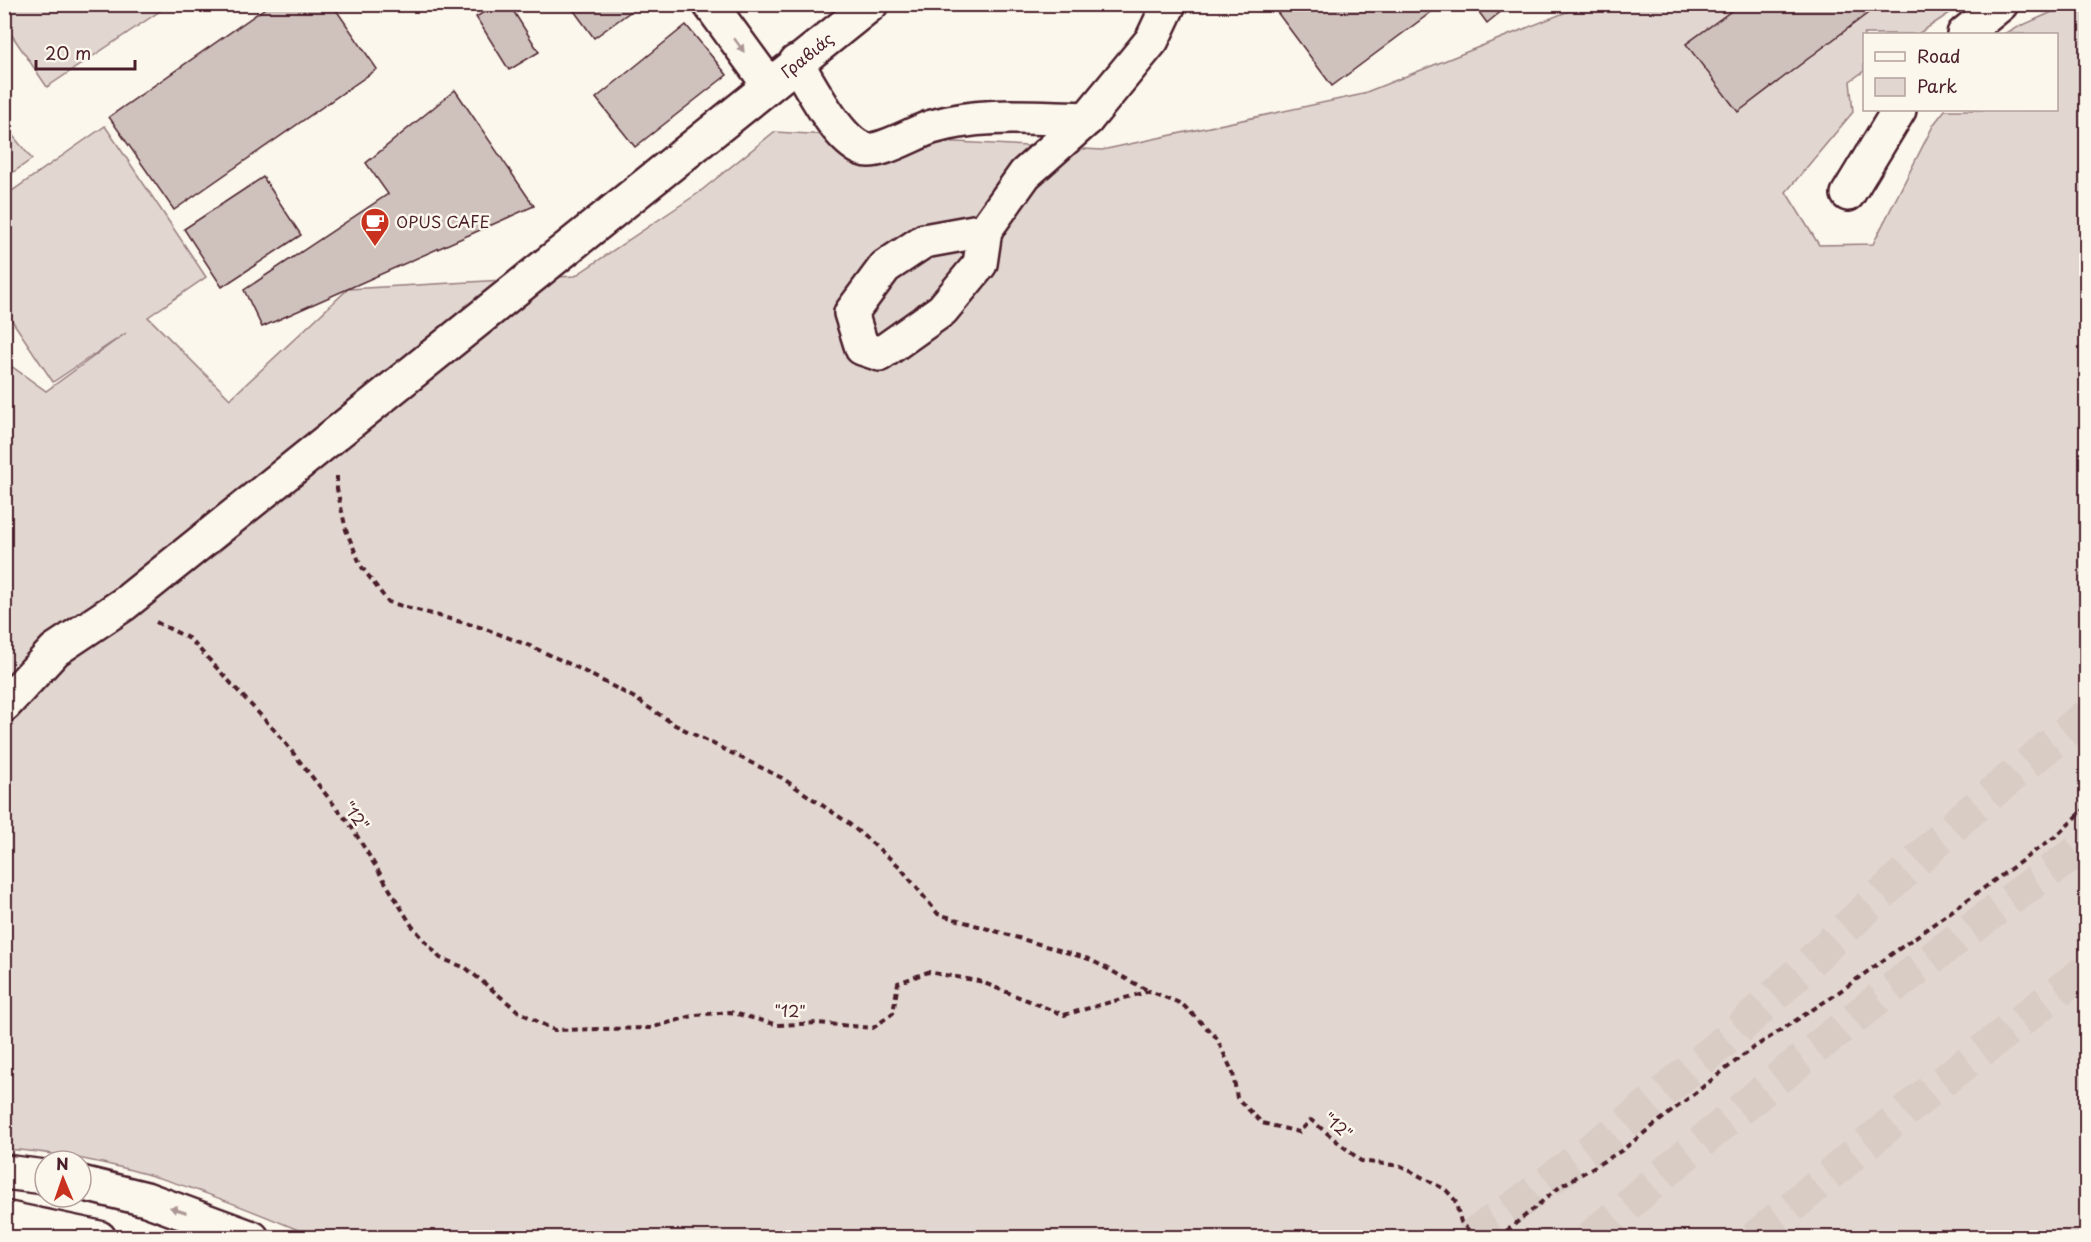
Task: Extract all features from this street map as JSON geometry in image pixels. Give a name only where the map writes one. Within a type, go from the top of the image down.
[{"type":"main road","points":[[710,4],[769,85]]},
{"type":"main road","name":"Γραβιάς","points":[[4,705],[55,650],[124,604],[399,386],[796,62],[871,4]]},
{"type":"main road","points":[[985,230],[1025,174],[1087,119],[1152,40],[1169,4]]},
{"type":"main road","points":[[1965,33],[2001,4]]},
{"type":"main road","points":[[796,62],[827,112],[852,143],[865,150],[884,147],[930,128],[975,117],[1087,119]]},
{"type":"main road","points":[[1848,194],[1898,111]]},
{"type":"main road","points":[[4,1172],[33,1176]]},
{"type":"main road","points":[[93,1186],[146,1199],[252,1238]]},
{"type":"main road","points":[[4,1218],[99,1238]]},
{"type":"path","points":[[337,468],[337,489],[346,530],[361,566],[388,602],[483,628],[530,646],[633,697],[675,725],[782,778],[847,822],[898,866],[938,914],[1089,959],[1150,991]]},
{"type":"path","name":"\"12\"","points":[[124,604],[190,639],[278,734],[351,826],[412,926],[440,958],[466,968],[519,1012],[554,1030],[650,1028],[696,1016],[730,1012],[778,1025],[818,1023],[873,1028],[893,1013],[898,982],[928,972],[979,981],[1064,1015],[1150,991],[1182,1004],[1216,1037],[1233,1073],[1237,1098],[1262,1122],[1299,1132],[1311,1120],[1361,1161],[1401,1166],[1446,1190],[1455,1200],[1461,1222],[1476,1238]]},
{"type":"path","points":[[1498,1238],[1562,1186],[1621,1151],[1750,1050],[1832,997],[2056,836],[2086,808]]},
{"type":"green space","points":[[4,5],[169,5],[47,87],[5,25]]},
{"type":"green space","points":[[1584,5],[1962,5],[1920,33],[1863,33],[1863,72],[1850,81],[1853,112],[1786,192],[1819,245],[1873,244],[1934,124],[1944,111],[2058,111],[2058,33],[2005,33],[2068,5],[2086,5],[2086,1237],[317,1238],[203,1192],[93,1161],[93,1149],[33,1149],[33,1152],[5,1149],[4,361],[46,391],[126,333],[53,382],[5,310],[5,196],[105,126],[206,277],[148,317],[230,399],[348,289],[575,276],[697,194],[774,132],[1102,150],[1359,95]]},
{"type":"green space","points":[[5,126],[32,159],[4,178]]},
{"type":"building","points":[[271,4],[332,4],[377,69],[174,210],[109,117]]},
{"type":"building","points":[[497,4],[509,4],[539,52],[509,70],[476,17]]},
{"type":"building","points":[[569,4],[641,4],[594,38]]},
{"type":"building","points":[[1271,4],[1286,4],[1288,8],[1293,4],[1442,4],[1332,86]]},
{"type":"building","points":[[1473,4],[1510,4],[1487,23]]},
{"type":"building","points":[[1741,4],[1880,4],[1738,112],[1686,44]]},
{"type":"building","points":[[686,25],[727,75],[635,147],[596,98]]},
{"type":"building","name":"OPUS CAFE","points":[[455,90],[534,206],[262,327],[244,290],[388,194],[366,163]]},
{"type":"building","points":[[263,177],[301,235],[222,287],[184,229]]},
{"type":"tunnel","points":[[1467,1238],[1515,1206],[1631,1119],[1740,1028],[1961,819],[2086,715]]},
{"type":"tunnel","points":[[1590,1238],[1771,1084],[1958,938],[2086,845]]},
{"type":"tunnel","points":[[1754,1238],[1925,1095],[2086,970]]},
{"type":"place","name":"OPUS CAFE","points":[[375,248]]}]
